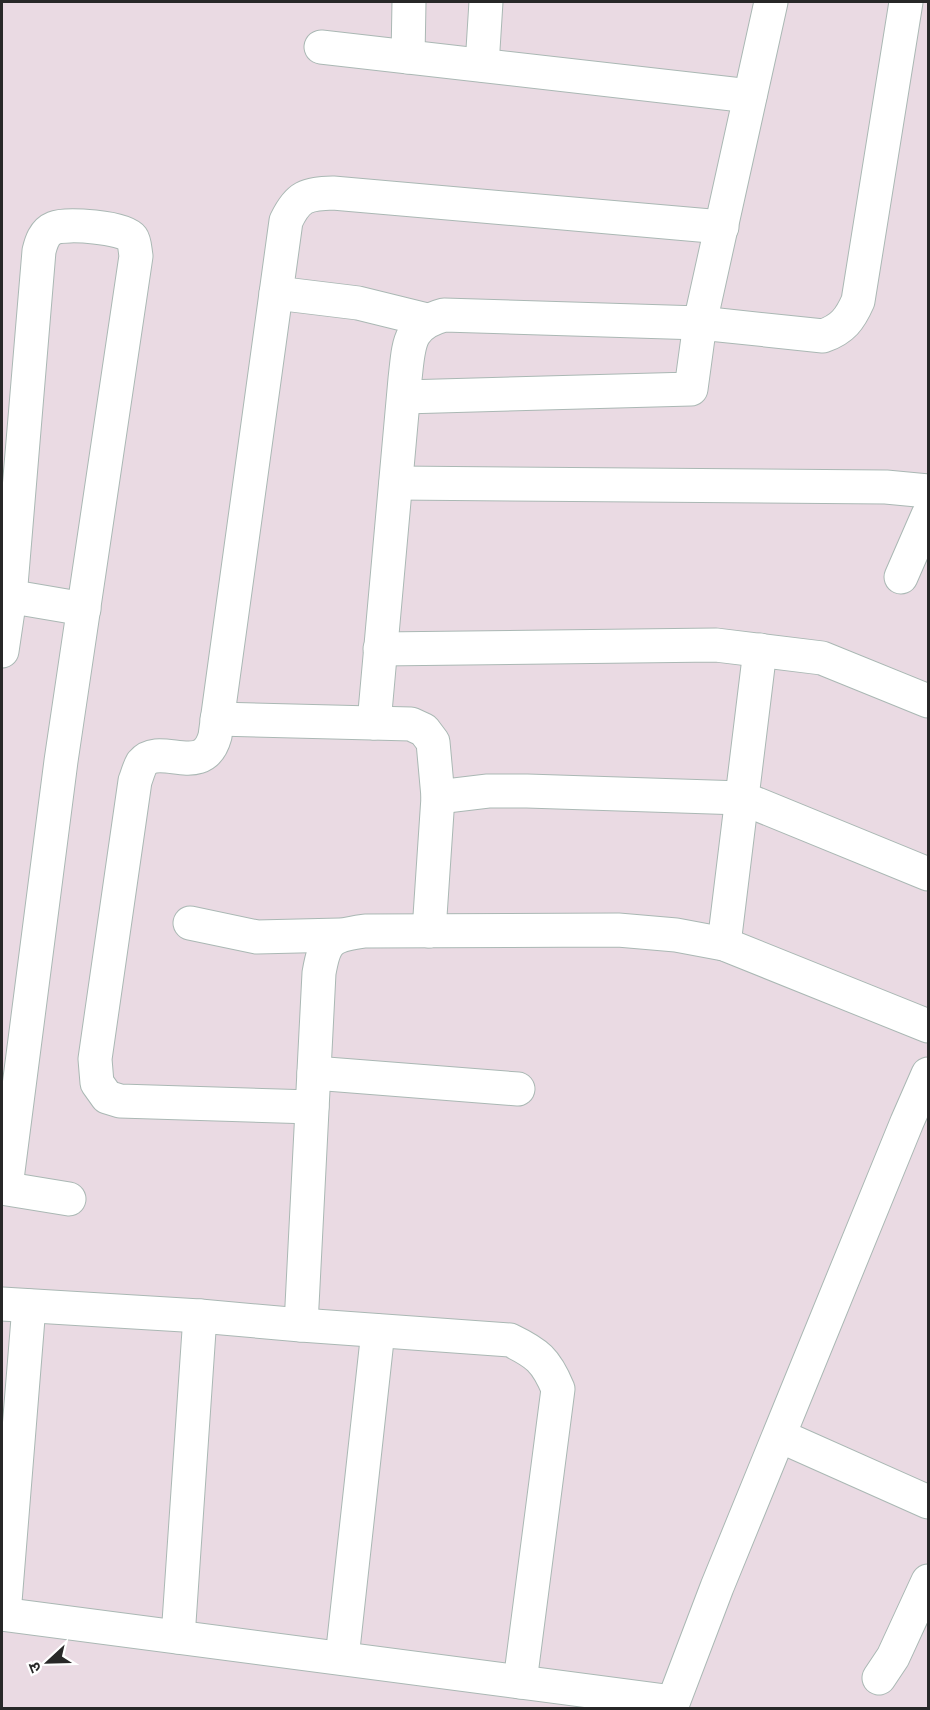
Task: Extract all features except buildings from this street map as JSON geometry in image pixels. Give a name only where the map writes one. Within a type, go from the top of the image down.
[{"type":"street","points":[[408,57],[409,2]]},
{"type":"street","points":[[482,65],[486,2]]},
{"type":"street","points":[[404,388],[468,395],[691,389],[700,323],[771,2]]},
{"type":"street","points":[[374,723],[404,388],[409,345],[416,329],[428,320],[444,315],[700,323],[823,336],[837,331],[849,320],[858,301],[906,2]]},
{"type":"street","points":[[321,46],[750,96]]},
{"type":"street","points":[[312,1107],[120,1101],[107,1097],[97,1083],[95,1059],[135,781],[142,763],[153,756],[190,759],[202,755],[212,747],[286,221],[294,206],[309,194],[333,193],[722,226]]},
{"type":"street","points":[[2,651],[42,239],[53,228],[71,226],[123,231],[133,238],[136,256],[61,761],[4,1188],[69,1199]]},
{"type":"street","points":[[276,293],[358,303],[428,320]]},
{"type":"street","points":[[396,483],[886,487],[928,491]]},
{"type":"street","points":[[901,576],[928,515]]},
{"type":"street","points":[[6,596],[84,609]]},
{"type":"street","points":[[380,649],[716,645],[822,658],[928,700]]},
{"type":"street","points":[[724,945],[760,650]]},
{"type":"street","points":[[217,719],[411,724],[424,730],[433,742],[438,797],[429,931]]},
{"type":"street","points":[[438,797],[488,791],[742,798],[928,874]]},
{"type":"street","points":[[190,923],[257,938],[364,931],[618,930],[676,935],[724,945],[928,1026]]},
{"type":"street","points":[[301,1325],[319,974],[324,949],[340,934]]},
{"type":"street","points":[[314,1073],[518,1089]]},
{"type":"street","points":[[520,1682],[558,1389],[550,1369],[535,1353],[510,1340],[200,1316],[15,1305],[3,1614],[520,1682],[672,1705],[717,1587],[928,1074]]},
{"type":"street","points":[[178,1637],[200,1316]]},
{"type":"street","points":[[342,1658],[378,1331]]},
{"type":"street","points":[[780,1436],[928,1502]]},
{"type":"street","points":[[879,1678],[893,1657],[928,1581]]}]
